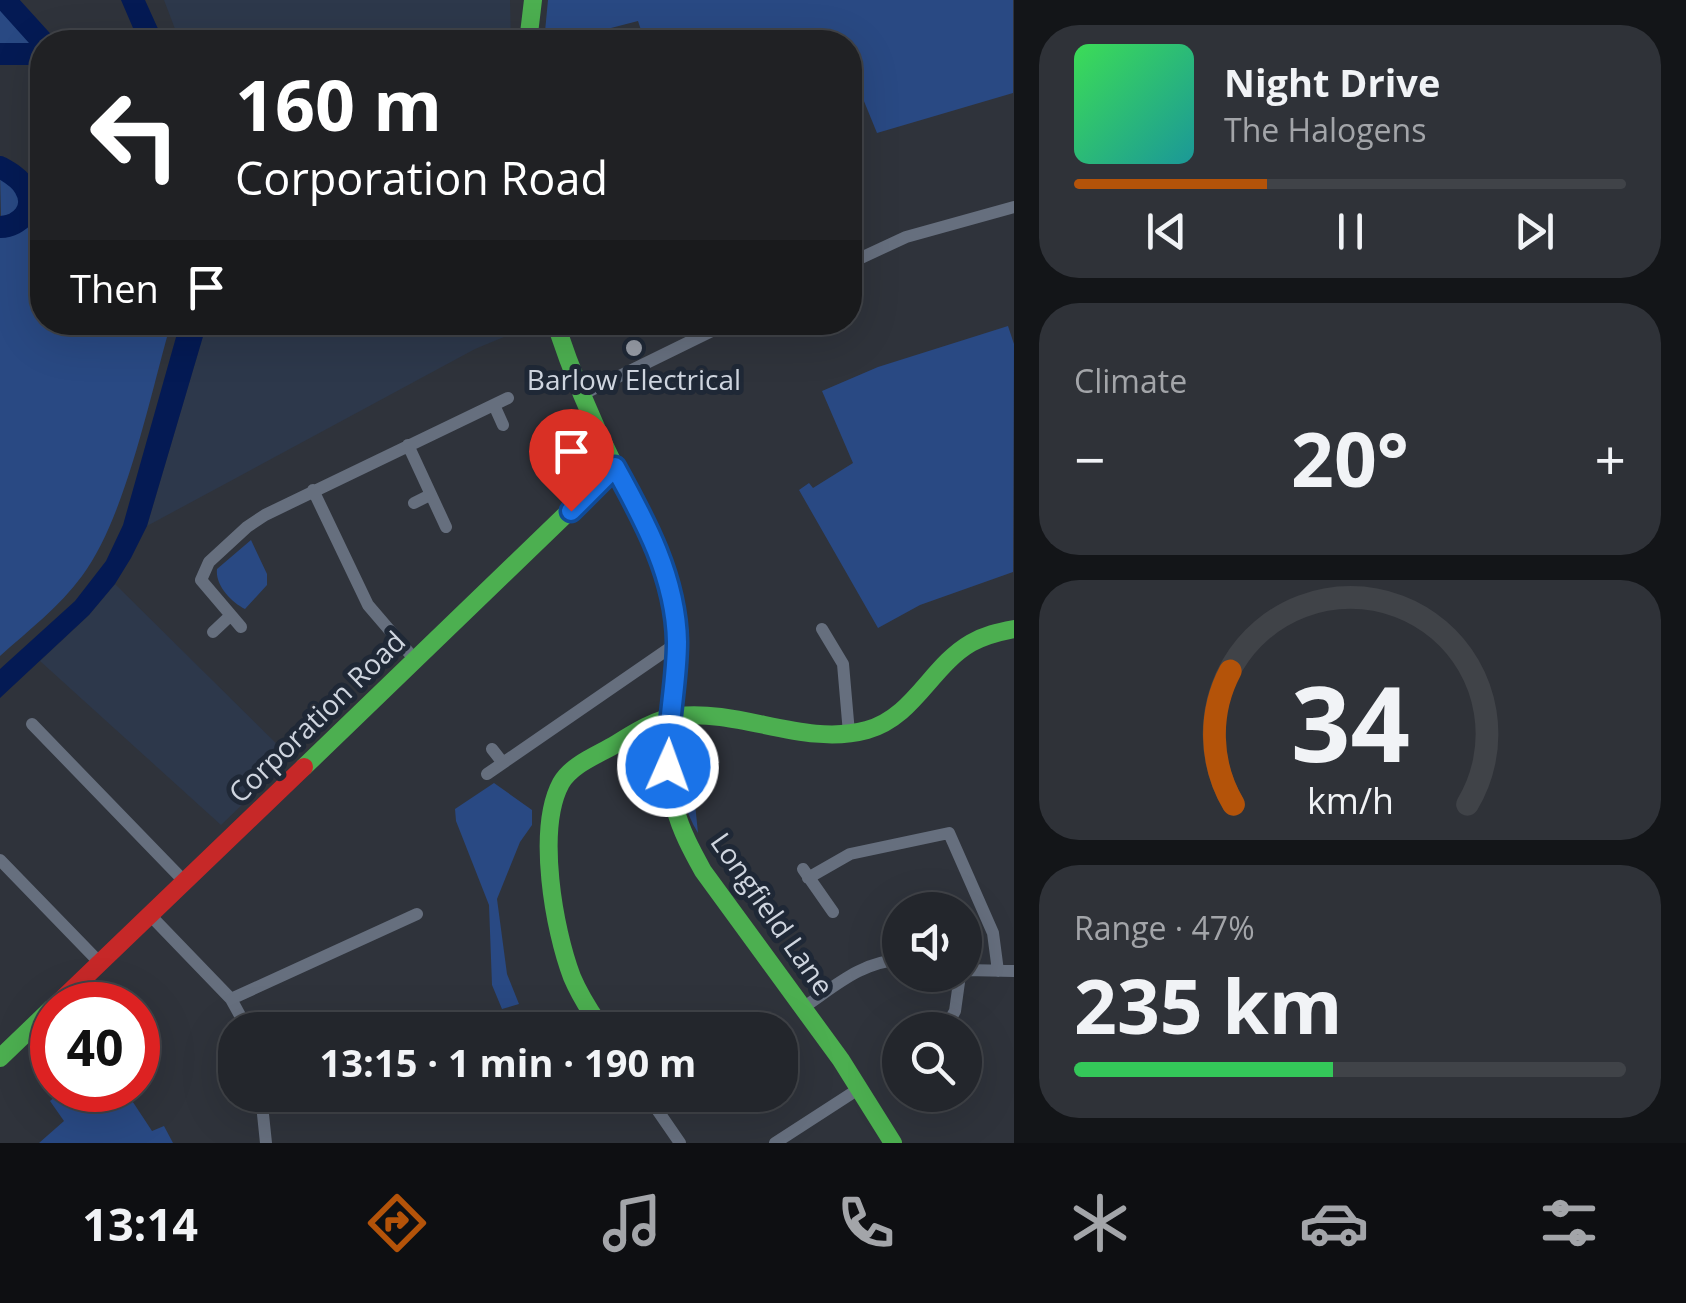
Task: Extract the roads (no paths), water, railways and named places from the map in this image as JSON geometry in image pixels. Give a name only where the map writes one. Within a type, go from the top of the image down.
[{"type":"street","points":[[529,30],[533,0]]},
{"type":"street","points":[[862,258],[906,237],[1014,207]]},
{"type":"street","name":"Longfield Lane","points":[[559,335],[615,467],[660,554],[677,643],[668,766],[674,801],[695,860],[860,1088],[893,1143]]},
{"type":"street","points":[[582,394],[703,335]]},
{"type":"street","points":[[241,627],[203,586],[202,576],[206,567],[247,527],[313,490],[508,398]]},
{"type":"street","points":[[494,404],[503,425]]},
{"type":"street","points":[[408,445],[446,526]]},
{"type":"street","name":"Corporation Road","points":[[81,982],[615,467]]},
{"type":"street","points":[[313,490],[368,606],[416,660]]},
{"type":"street","points":[[414,502],[430,495]]},
{"type":"street","points":[[214,632],[230,616]]},
{"type":"street","points":[[822,629],[843,664],[849,733]]},
{"type":"street","points":[[592,1012],[573,980],[561,936],[550,850],[554,795],[568,774],[628,737],[670,717],[718,716],[849,733],[877,728],[899,713],[959,648],[988,633],[1014,629]]},
{"type":"street","points":[[487,774],[677,643]]},
{"type":"street","points":[[32,724],[184,882]]},
{"type":"street","points":[[492,748],[502,762]]},
{"type":"street","points":[[942,816],[993,933],[998,972]]},
{"type":"street","points":[[833,912],[805,874],[850,854],[949,833]]},
{"type":"street","points":[[0,860],[100,963]]},
{"type":"street","points":[[230,1000],[418,914]]},
{"type":"street","points":[[150,915],[237,1012]]},
{"type":"street","points":[[804,1008],[854,972],[882,962]]},
{"type":"street","points":[[982,972],[1014,971]]},
{"type":"street","name":"Corporation Road","points":[[3,1047],[30,1026]]},
{"type":"street","points":[[776,1143],[860,1088]]},
{"type":"street","points":[[265,1112],[266,1143]]},
{"type":"street","points":[[659,1112],[680,1143]]},
{"type":"waterway","points":[[5,0],[32,30]]},
{"type":"waterway","points":[[0,54],[30,54]]},
{"type":"waterway","points":[[0,167],[20,181],[29,202],[25,215],[0,227]]},
{"type":"place","name":"Barlow Electrical","points":[[634,348]]}]
